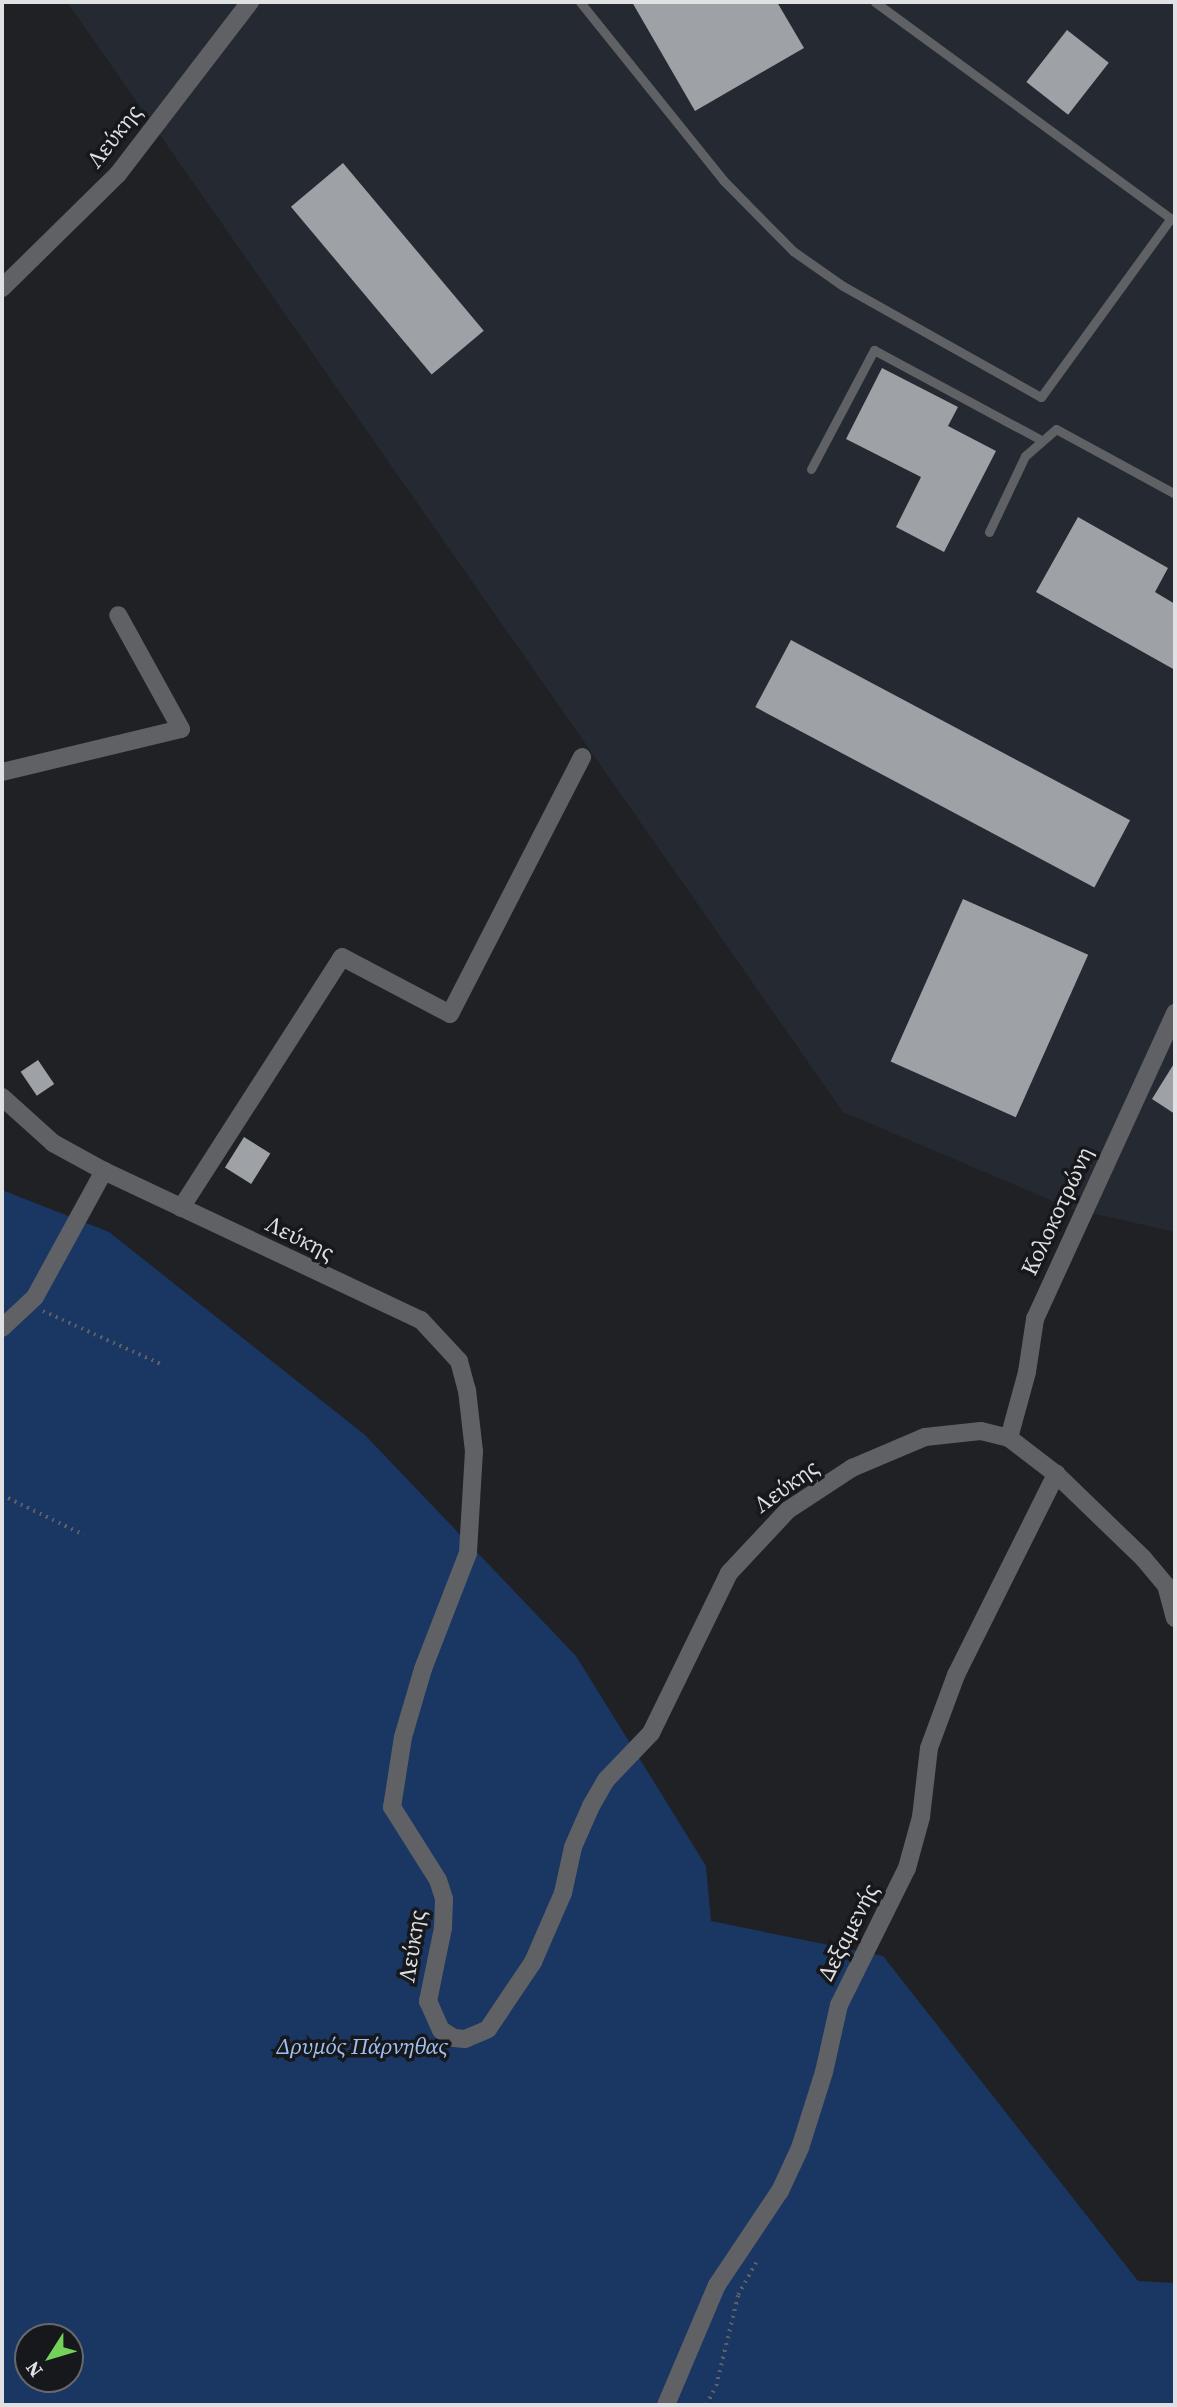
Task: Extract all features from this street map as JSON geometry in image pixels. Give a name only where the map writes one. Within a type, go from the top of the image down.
[{"type":"street","name":"Λεύκης","points":[[2,288],[118,174],[250,2]]},
{"type":"street","points":[[2,772],[181,729],[118,615]]},
{"type":"street","points":[[181,1208],[342,957],[450,1014],[582,757]]},
{"type":"street","name":"Κολοκοτρώνη","points":[[1009,1438],[1027,1373],[1035,1319],[1165,1027],[1175,1013]]},
{"type":"street","name":"Λεύκης","points":[[2,1097],[53,1143],[104,1171],[402,1310],[438,1335],[458,1361],[467,1390],[474,1451],[468,1553],[423,1669],[403,1737],[392,1807],[438,1880],[444,1899],[443,1928],[428,2001],[441,2030],[454,2038],[474,2037],[501,2015],[533,1962],[558,1904],[573,1847],[591,1806],[606,1780],[651,1733],[729,1573],[761,1534],[788,1510],[852,1468],[906,1444],[953,1432],[981,1431],[1009,1438],[1056,1474],[1166,1585],[1175,1619]]},
{"type":"street","points":[[2,1328],[28,1304],[104,1171]]},
{"type":"street","name":"Δεξαμενής","points":[[666,2405],[717,2285],[780,2192],[800,2148],[824,2072],[838,2005],[907,1868],[921,1817],[929,1748],[956,1675],[1056,1474]]},
{"type":"lane","points":[[580,2],[723,180],[793,251],[843,286],[1041,397],[1173,220],[875,2]]},
{"type":"lane","points":[[811,468],[874,350],[1040,439]]},
{"type":"lane","points":[[989,532],[1025,456],[1040,439],[1056,429],[1175,494]]},
{"type":"path","points":[[28,1304],[163,1365]]},
{"type":"path","points":[[2,1495],[84,1535]]},
{"type":"path","points":[[706,2405],[716,2386],[738,2295],[761,2252]]},
{"type":"shaded area","points":[[67,2],[1175,2],[1175,1232],[1069,1208],[843,1112]]},
{"type":"green space","name":"Δρυμός Πάρνηθας","points":[[2,1190],[109,1232],[365,1435],[576,1656],[706,1866],[711,1921],[883,1956],[1138,2281],[1175,2283],[1175,2405],[2,2405]]},
{"type":"building","points":[[632,2],[777,2],[804,48],[695,111]]},
{"type":"building","points":[[1067,30],[1109,63],[1068,115],[1026,82]]},
{"type":"building","points":[[343,163],[484,331],[432,374],[291,207]]},
{"type":"building","points":[[882,368],[958,407],[948,426],[996,451],[944,552],[896,527],[921,477],[846,439]]},
{"type":"building","points":[[1078,517],[1168,568],[1155,592],[1175,604],[1175,670],[1036,592]]},
{"type":"building","points":[[791,640],[1130,820],[1094,887],[755,707]]},
{"type":"building","points":[[963,899],[1088,955],[1016,1117],[891,1062]]},
{"type":"building","points":[[38,1060],[54,1084],[37,1096],[21,1072]]},
{"type":"building","points":[[1175,1062],[1175,1114],[1152,1099]]},
{"type":"building","points":[[244,1137],[270,1153],[251,1184],[225,1168]]}]
